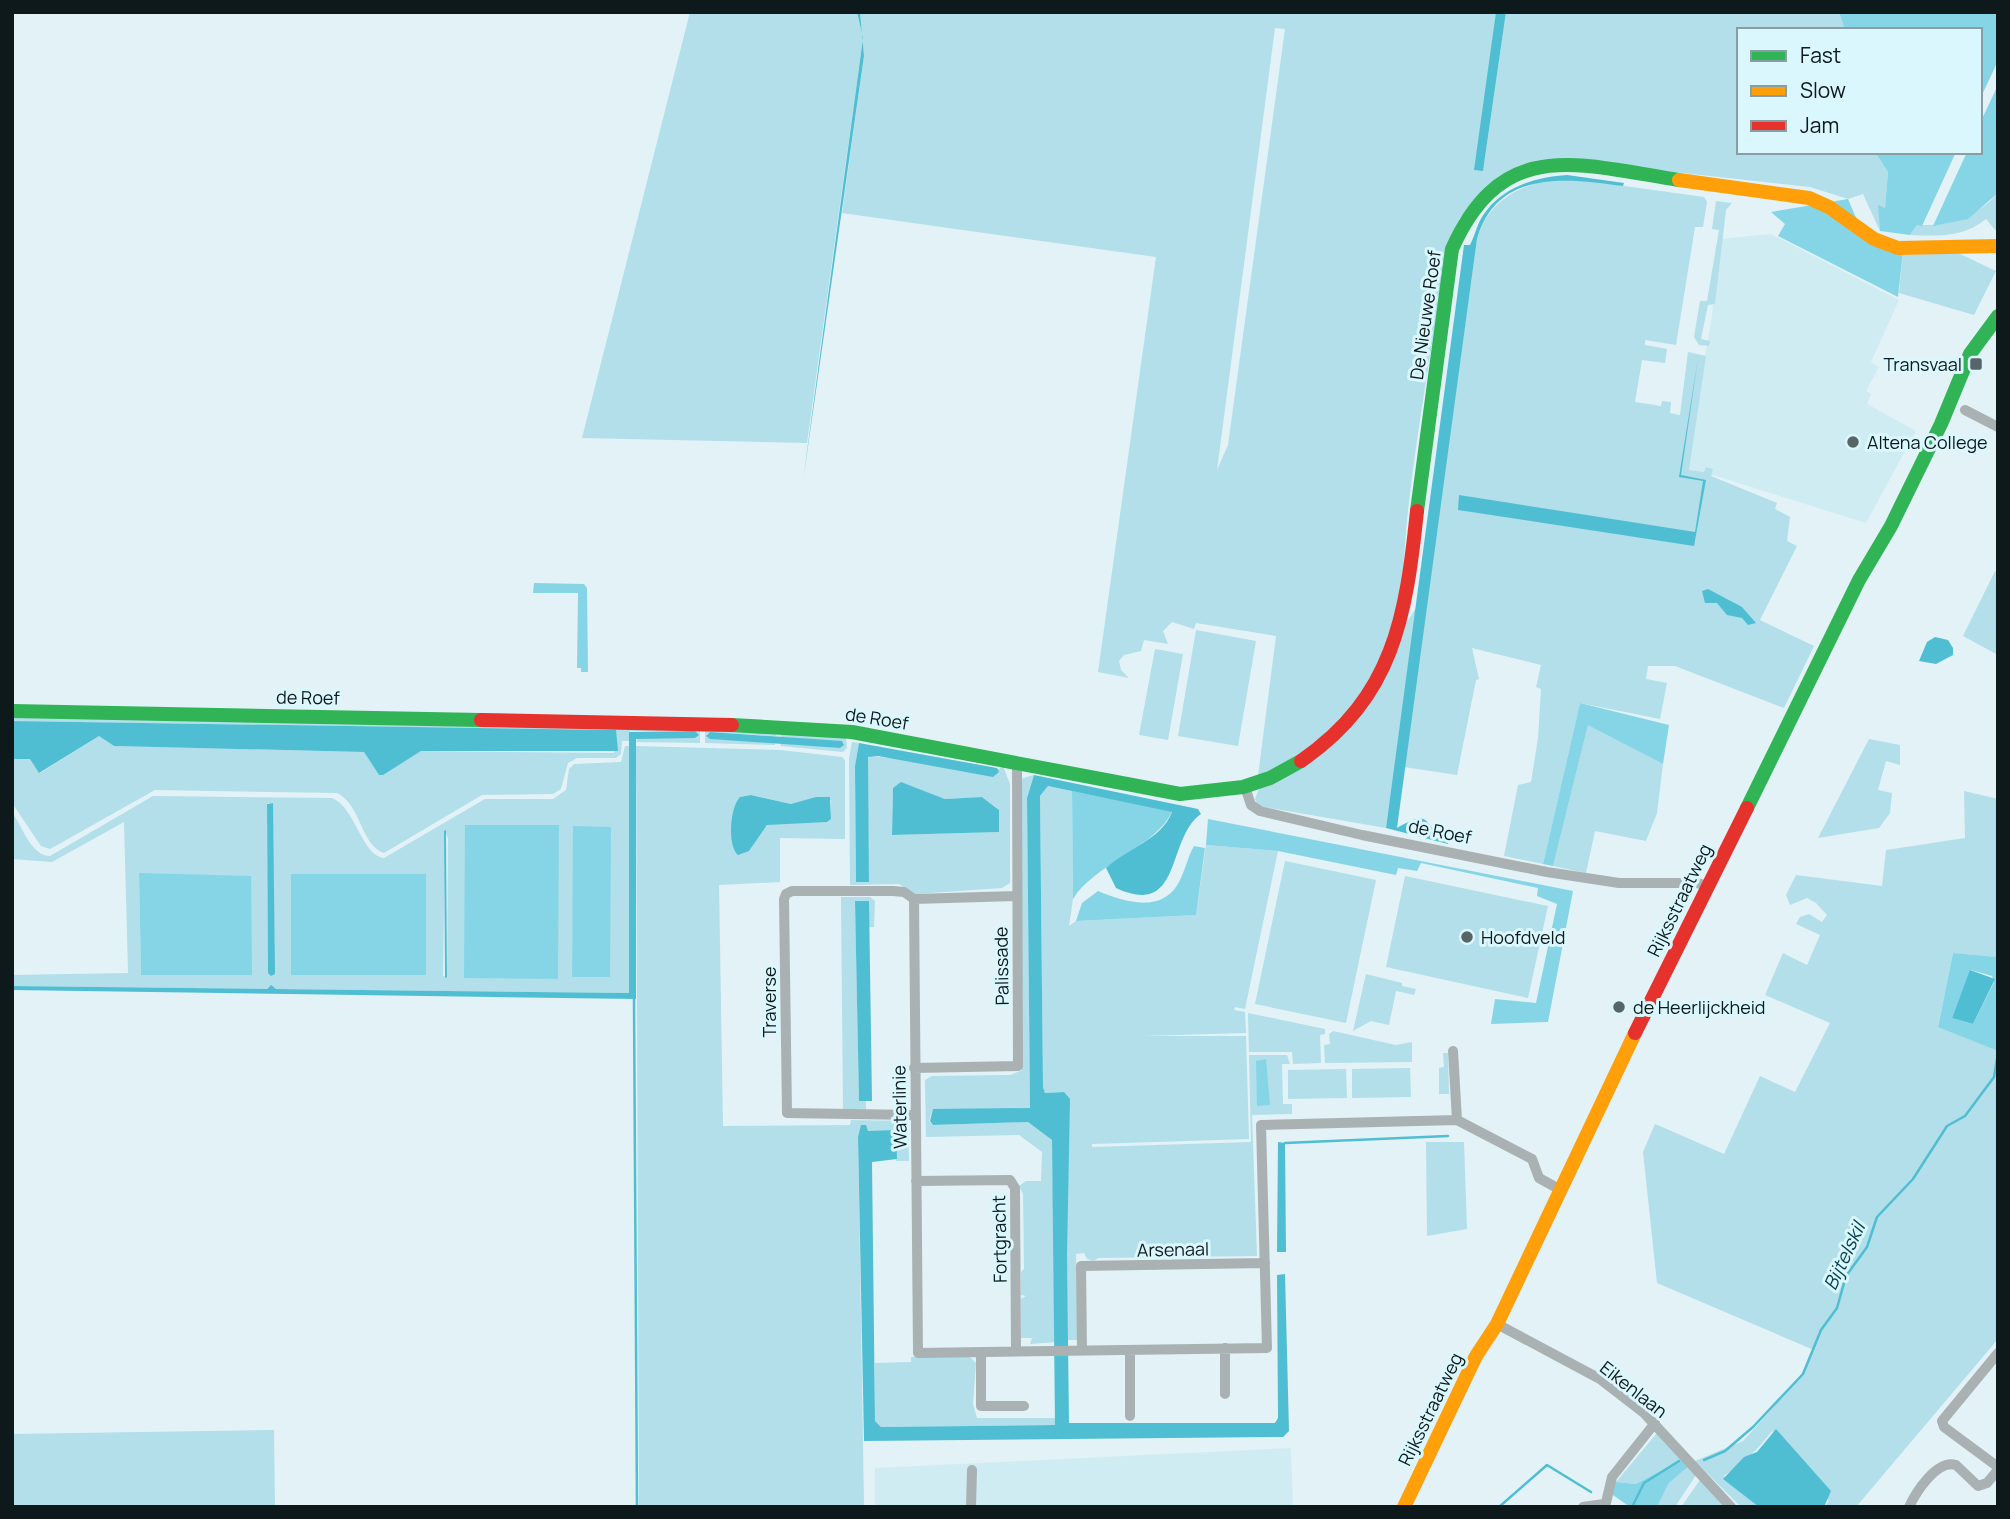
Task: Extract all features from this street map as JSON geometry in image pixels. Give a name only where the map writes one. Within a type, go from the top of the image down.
[{"type":"street","name":"De Nieuwe Roef","points":[[1245,787],[1312,753],[1338,732],[1364,704],[1385,668],[1398,632],[1408,573],[1452,249],[1465,220],[1495,187],[1517,173],[1563,163],[1810,198],[1832,207],[1880,243],[1897,248],[1998,246]]},
{"type":"street","name":"Rijksstraatweg","points":[[1404,1507],[1476,1356],[1497,1324],[1505,1300],[1559,1189],[1859,580],[1891,526],[1941,424],[1948,401],[1970,354],[1998,316]]},
{"type":"street","points":[[1965,410],[1998,427]]},
{"type":"street","name":"de Roef","points":[[12,711],[779,726],[852,732],[1180,794],[1218,793],[1245,787],[1246,796],[1260,810],[1362,835],[1619,883],[1698,883],[1708,887]]},
{"type":"street","name":"Palissade","points":[[914,1068],[1017,1066],[1017,762]]},
{"type":"street","name":"Traverse","points":[[914,899],[904,892],[882,891],[792,891],[786,894],[784,899],[787,1113],[915,1115]]},
{"type":"street","points":[[914,899],[1016,896]]},
{"type":"street","name":"Waterlinie","points":[[914,899],[918,1353],[1267,1348],[1261,1125],[1457,1119],[1532,1159],[1539,1178],[1559,1189]]},
{"type":"street","points":[[1453,1051],[1457,1119]]},
{"type":"street","name":"Fortgracht","points":[[916,1181],[1010,1180],[1015,1188],[1016,1351]]},
{"type":"street","name":"Arsenaal","points":[[1078,1350],[1082,1266],[1265,1263]]},
{"type":"street","name":"Eikenlaan","points":[[1497,1324],[1600,1379],[1655,1423],[1731,1507]]},
{"type":"street","points":[[1225,1348],[1225,1394]]},
{"type":"street","points":[[1130,1350],[1130,1416]]},
{"type":"street","points":[[981,1352],[981,1406],[1024,1406]]},
{"type":"street","points":[[1909,1507],[1925,1482],[1942,1466],[1956,1465],[1978,1486],[1987,1483],[1998,1468],[1944,1427],[1942,1421],[1998,1353]]},
{"type":"street","points":[[1583,1507],[1605,1506],[1612,1477],[1655,1423]]},
{"type":"street","points":[[971,1507],[972,1470]]},
{"type":"shaded area","points":[[690,12],[857,12],[863,38],[807,443],[582,438]]},
{"type":"shaded area","points":[[857,12],[860,12],[862,33]]},
{"type":"shaded area","points":[[860,12],[1496,12],[1483,171],[1506,12],[1839,12],[1844,28],[1737,28],[1737,154],[1876,154],[1888,172],[1885,208],[1879,206],[1880,231],[1863,194],[1848,199],[1810,187],[1565,160],[1492,183],[1459,219],[1448,243],[1413,470],[1398,609],[1388,649],[1369,688],[1343,720],[1312,746],[1258,776],[1276,636],[1196,623],[1194,629],[1172,622],[1163,631],[1168,644],[1144,640],[1141,651],[1124,655],[1119,661],[1121,670],[1129,678],[1098,672],[1156,257],[842,213],[864,56]],"holes":[[[1275,28],[1285,29],[1228,445],[1217,470]]]},
{"type":"shaded area","points":[[1496,12],[1506,12],[1483,171],[1474,170]]},
{"type":"shaded area","points":[[1839,12],[1998,12],[1998,61],[1982,95],[1982,28],[1844,28]]},
{"type":"shaded area","points":[[863,41],[864,56],[803,481]]},
{"type":"shaded area","points":[[1998,85],[1998,193],[1968,219],[1933,226],[1966,154],[1982,154],[1982,119]]},
{"type":"shaded area","points":[[1876,154],[1955,154],[1922,226],[1917,225],[1910,235],[1880,231],[1878,205],[1885,208],[1888,172]]},
{"type":"shaded area","points":[[1567,175],[1624,183],[1623,186],[1557,181],[1536,183],[1517,189],[1500,200],[1487,216],[1477,239],[1397,828],[1423,819],[1449,839],[1448,844],[1386,828],[1464,245],[1470,245],[1484,214],[1503,195],[1523,184]]},
{"type":"shaded area","points":[[1567,178],[1704,197],[1707,202],[1703,227],[1695,227],[1676,345],[1645,340],[1645,345],[1667,349],[1665,363],[1642,360],[1635,402],[1661,406],[1662,401],[1671,402],[1670,413],[1680,415],[1688,352],[1706,356],[1689,470],[1704,472],[1706,467],[1713,469],[1711,476],[1777,503],[1775,509],[1790,517],[1787,541],[1797,546],[1760,620],[1814,646],[1784,708],[1675,666],[1648,666],[1646,679],[1667,683],[1660,719],[1580,703],[1543,864],[1504,856],[1518,785],[1531,782],[1538,738],[1541,689],[1536,687],[1541,665],[1472,648],[1479,679],[1476,680],[1457,775],[1404,767],[1477,239],[1490,212],[1500,202],[1524,188]]},
{"type":"shaded area","points":[[1998,193],[1998,228],[1995,230],[1986,219],[1959,233],[1910,235],[1917,225],[1941,224],[1962,219],[1980,209]]},
{"type":"shaded area","points":[[1848,199],[1863,234],[1903,251],[1898,297],[1778,236],[1785,224],[1771,212]]},
{"type":"shaded area","points":[[1716,201],[1732,203],[1726,210],[1715,304],[1708,305],[1701,339],[1710,341],[1709,346],[1699,345],[1694,337],[1700,301],[1707,301],[1719,230],[1712,229]]},
{"type":"shaded area","points":[[1771,234],[1899,300],[1871,362],[1879,367],[1866,391],[1871,394],[1867,404],[1916,431],[1866,523],[1716,476],[1685,471],[1712,316],[1720,239]]},
{"type":"shaded area","points":[[1903,251],[1958,253],[1996,271],[1974,315],[1899,293]]},
{"type":"shaded area","points":[[1698,358],[1681,475],[1706,480],[1694,546],[1458,510],[1459,495],[1695,532],[1703,481],[1679,477]]},
{"type":"shaded area","points":[[1995,571],[1998,573],[1998,655],[1963,636]]},
{"type":"shaded area","points":[[534,583],[584,584],[587,588],[588,672],[581,672],[581,668],[577,668],[578,593],[533,593]]},
{"type":"shaded area","points":[[1708,589],[1742,607],[1756,623],[1748,625],[1742,618],[1727,615],[1717,603],[1705,603],[1702,591]]},
{"type":"shaded area","points":[[1416,608],[1386,828],[1258,806],[1255,799],[1260,786],[1323,752]]},
{"type":"shaded area","points":[[1196,630],[1256,641],[1238,746],[1178,736]]},
{"type":"shaded area","points":[[1935,637],[1948,640],[1953,648],[1953,655],[1936,664],[1919,661],[1927,642]]},
{"type":"shaded area","points":[[1155,649],[1183,654],[1168,740],[1139,735]]},
{"type":"shaded area","points":[[1580,703],[1669,725],[1663,764],[1588,725],[1553,866],[1543,864]]},
{"type":"shaded area","points":[[12,715],[700,727],[700,743],[636,742],[639,737],[695,738],[695,731],[630,731],[629,741],[622,741],[621,754],[616,758],[577,758],[568,763],[561,789],[553,794],[482,795],[384,853],[370,842],[351,806],[337,793],[155,790],[50,849],[41,846],[12,803],[12,759],[30,759],[40,773],[99,736],[114,746],[364,752],[379,775],[421,751],[614,753],[616,730],[12,721]]},
{"type":"shaded area","points":[[12,721],[616,730],[618,751],[421,751],[379,775],[364,752],[114,746],[99,736],[39,773],[30,759],[12,759]]},
{"type":"shaded area","points":[[1588,724],[1663,764],[1657,813],[1646,841],[1595,831],[1586,873],[1553,866]]},
{"type":"shaded area","points":[[705,729],[776,730],[776,736],[710,732],[706,735],[712,739],[775,742],[775,745],[705,743]]},
{"type":"shaded area","points":[[781,730],[846,738],[847,748],[843,752],[781,746],[780,742],[840,748],[844,743],[781,737]]},
{"type":"shaded area","points":[[695,731],[699,735],[695,738],[636,739],[636,999],[12,990],[12,986],[267,989],[271,985],[276,989],[629,993],[629,732]]},
{"type":"shaded area","points":[[710,732],[842,741],[844,745],[840,748],[710,739],[706,736]]},
{"type":"shaded area","points":[[1869,739],[1900,745],[1900,765],[1886,761],[1878,790],[1892,793],[1890,813],[1879,828],[1818,838]]},
{"type":"shaded area","points":[[852,742],[859,743],[855,766],[856,882],[869,881],[867,759],[870,756],[999,769],[1003,766],[1010,784],[1010,883],[1002,888],[915,894],[899,884],[850,885],[849,758]],"holes":[[[906,784],[945,799],[982,797],[997,808],[999,832],[892,835],[893,788]]]},
{"type":"shaded area","points":[[859,743],[997,768],[999,772],[993,777],[878,756],[868,757],[869,882],[856,882],[855,766]]},
{"type":"shaded area","points":[[625,746],[629,746],[629,993],[276,989],[269,986],[267,989],[12,986],[12,975],[128,973],[124,822],[52,862],[12,859],[12,812],[32,846],[43,855],[50,856],[153,796],[332,798],[347,811],[370,849],[384,858],[485,799],[553,799],[566,790],[569,769],[574,764],[621,762]],"holes":[[[273,803],[268,973],[267,804]],[[574,826],[610,977],[572,977]],[[445,830],[448,839],[447,977],[443,976]],[[139,873],[252,975],[141,975]]]},
{"type":"shaded area","points":[[636,746],[780,750],[842,757],[845,760],[845,839],[780,838],[780,882],[719,885],[723,1126],[850,1125],[851,1120],[908,1121],[909,1161],[896,1161],[896,1130],[858,1137],[864,1507],[639,1507]],"holes":[[[752,795],[791,804],[831,800],[831,819],[827,822],[771,823],[762,829],[749,851],[733,848],[740,797]]]},
{"type":"shaded area","points":[[1034,775],[1027,798],[1030,1109],[933,1109],[929,1121],[933,1125],[1028,1122],[1052,1140],[1056,1342],[1030,1344],[1032,1338],[1021,1338],[1021,1299],[1026,1296],[1021,1295],[1021,1272],[1024,1269],[1023,1194],[1019,1186],[1026,1181],[1041,1181],[1042,1152],[1019,1135],[926,1137],[925,1080],[932,1076],[1011,1075],[1022,1070],[1019,785],[1023,778]]},
{"type":"shaded area","points":[[1034,775],[1198,809],[1201,814],[1190,825],[1163,885],[1153,893],[1137,895],[1116,888],[1106,868],[1152,837],[1172,812],[1048,786],[1040,796],[1043,1087],[1045,1093],[1064,1092],[1070,1099],[1067,1255],[1069,1423],[1275,1423],[1278,1418],[1277,1275],[1285,1274],[1289,1431],[1283,1437],[864,1441],[858,1137],[861,1125],[866,1125],[868,1131],[896,1130],[897,1159],[872,1162],[875,1421],[881,1427],[1055,1425],[1052,1140],[1028,1122],[933,1125],[930,1121],[933,1109],[1030,1108],[1027,798]]},
{"type":"shaded area","points":[[901,782],[945,799],[982,797],[999,810],[999,832],[892,835],[893,788]]},
{"type":"shaded area","points":[[1048,786],[1072,791],[1073,899],[1069,926],[1076,921],[1196,915],[1206,845],[1278,851],[1245,1009],[1235,1007],[1234,1010],[1245,1012],[1246,1033],[1143,1036],[1246,1036],[1249,1139],[1092,1144],[1092,1147],[1251,1142],[1249,1055],[1287,1055],[1290,1064],[1282,1064],[1283,1104],[1292,1104],[1292,1114],[1252,1115],[1257,1256],[1098,1258],[1094,1261],[1087,1259],[1084,1253],[1076,1254],[1078,1340],[1068,1340],[1064,1092],[1045,1093],[1043,1087],[1040,796]]},
{"type":"shaded area","points":[[1072,791],[1172,811],[1154,834],[1095,876],[1073,899]]},
{"type":"shaded area","points":[[1964,791],[1998,799],[1998,957],[1953,953],[1938,1026],[1998,1051],[1998,1339],[1856,1507],[1824,1507],[1829,1501],[1772,1431],[1750,1456],[1724,1476],[1759,1507],[1741,1507],[1695,1461],[1743,1441],[1799,1379],[1814,1350],[1657,1283],[1643,1152],[1655,1124],[1724,1154],[1760,1076],[1795,1092],[1830,1023],[1765,995],[1783,953],[1807,965],[1820,935],[1796,924],[1800,917],[1809,914],[1822,922],[1827,915],[1807,898],[1790,905],[1786,895],[1796,875],[1882,886],[1886,850],[1965,838]]},
{"type":"shaded area","points":[[751,795],[791,804],[816,797],[830,797],[831,819],[827,822],[767,825],[749,851],[738,855],[732,844],[732,817],[740,797]]},
{"type":"shaded area","points":[[273,803],[275,974],[271,976],[268,973],[267,804]]},
{"type":"shaded area","points":[[1208,819],[1573,891],[1548,1022],[1491,1024],[1495,999],[1536,1003],[1557,904],[1537,896],[1538,888],[1421,863],[1417,871],[1398,868],[1396,875],[1278,851],[1206,845]]},
{"type":"shaded area","points":[[465,825],[559,825],[558,979],[464,978]]},
{"type":"shaded area","points":[[573,826],[611,827],[610,977],[572,977]]},
{"type":"shaded area","points":[[446,830],[447,977],[445,978],[444,831]]},
{"type":"shaded area","points":[[1194,846],[1205,848],[1196,915],[1076,921],[1082,903],[1098,891],[1142,903],[1163,898],[1172,892],[1179,882]]},
{"type":"shaded area","points":[[1285,861],[1376,880],[1346,1023],[1255,1004]]},
{"type":"shaded area","points":[[139,873],[251,876],[252,975],[141,975]]},
{"type":"shaded area","points":[[291,874],[426,874],[426,975],[291,975]]},
{"type":"shaded area","name":"Hoofdveld","points":[[1405,876],[1548,906],[1528,998],[1386,967]]},
{"type":"shaded area","points":[[841,897],[870,897],[875,901],[874,927],[869,927],[869,901],[855,901],[859,1100],[866,1101],[866,1109],[843,1110]]},
{"type":"shaded area","points":[[855,901],[869,901],[872,1101],[859,1101]]},
{"type":"shaded area","points":[[1953,953],[1998,957],[1998,1051],[1938,1027]],"holes":[[[1971,970],[1992,976],[1994,982],[1973,1024],[1952,1018]]]},
{"type":"shaded area","points":[[1970,970],[1995,979],[1973,1024],[1952,1018]]},
{"type":"shaded area","points":[[1366,974],[1416,989],[1414,995],[1396,991],[1389,1025],[1371,1021],[1353,1031]]},
{"type":"shaded area","points":[[1248,1013],[1325,1029],[1325,1034],[1320,1035],[1321,1063],[1293,1064],[1292,1052],[1249,1052]]},
{"type":"shaded area","points":[[1333,1031],[1396,1045],[1412,1042],[1412,1062],[1325,1063],[1324,1045],[1330,1044],[1329,1034]]},
{"type":"shaded area","points":[[1443,1053],[1448,1053],[1449,1094],[1439,1094],[1439,1068],[1444,1067]]},
{"type":"shaded area","points":[[1266,1059],[1270,1105],[1257,1106],[1256,1061]]},
{"type":"shaded area","points":[[1410,1068],[1411,1097],[1352,1098],[1352,1069]]},
{"type":"shaded area","points":[[1346,1069],[1347,1098],[1288,1099],[1288,1070]]},
{"type":"shaded area","points":[[1278,1142],[1285,1143],[1286,1252],[1277,1252]]},
{"type":"shaded area","points":[[1426,1142],[1464,1142],[1467,1229],[1427,1236]]},
{"type":"shaded area","points":[[969,1356],[976,1363],[973,1404],[977,1418],[1055,1418],[1055,1425],[881,1427],[875,1421],[875,1363],[911,1362],[911,1357]]},
{"type":"shaded area","points":[[1776,1429],[1831,1491],[1824,1507],[1759,1507],[1723,1479],[1744,1457],[1757,1452]]},
{"type":"shaded area","points":[[274,1430],[275,1507],[12,1507],[12,1434]]},
{"type":"shaded area","points":[[1657,1433],[1683,1459],[1636,1484],[1616,1482]]},
{"type":"shaded area","points":[[1291,1448],[1293,1507],[875,1507],[875,1468]]},
{"type":"shaded area","points":[[1683,1459],[1689,1466],[1669,1483],[1657,1507],[1630,1507],[1610,1493],[1616,1482],[1636,1484]]},
{"type":"shaded area","points":[[1689,1466],[1696,1475],[1675,1507],[1657,1507],[1669,1483]]},
{"type":"shaded area","points":[[1700,1480],[1728,1507],[1681,1507]]},
{"type":"waterway","points":[[634,999],[637,1507]]},
{"type":"waterway","name":"Bijtelskil","points":[[1704,1460],[1725,1451],[1753,1427],[1803,1374],[1821,1330],[1837,1308],[1846,1276],[1867,1247],[1877,1217],[1913,1179],[1947,1126],[1965,1116],[1994,1077],[1998,1053]]},
{"type":"waterway","points":[[1285,1143],[1448,1136]]},
{"type":"waterway","name":"Bijtelskil","points":[[1632,1507],[1644,1483],[1679,1461]]},
{"type":"waterway","points":[[1499,1507],[1547,1465],[1591,1492]]},
{"type":"traffic: fast","points":[[1417,511],[1452,249],[1472,213],[1495,188],[1520,173],[1547,166],[1609,168],[1679,180]]},
{"type":"traffic: fast","points":[[1747,808],[1859,580],[1891,526],[1941,424],[1970,354],[1998,316]]},
{"type":"traffic: fast","points":[[12,711],[481,720]]},
{"type":"traffic: fast","points":[[732,725],[852,732],[1180,794],[1243,787],[1270,778],[1301,761]]},
{"type":"traffic: slow","points":[[1679,180],[1809,198],[1829,207],[1874,239],[1898,248],[1998,246]]},
{"type":"traffic: slow","points":[[1404,1507],[1476,1356],[1497,1324],[1635,1033]]},
{"type":"traffic: jam","points":[[1301,761],[1332,736],[1357,710],[1376,681],[1390,651],[1407,585],[1417,511]]},
{"type":"traffic: jam","points":[[481,720],[732,725]]},
{"type":"traffic: jam","points":[[1635,1033],[1747,808]]},
{"type":"place","name":"Transvaal","points":[[1976,364]]},
{"type":"place","name":"Altena College","points":[[1853,442]]},
{"type":"place","name":"Hoofdveld","points":[[1467,937]]},
{"type":"place","name":"de Heerlijckheid","points":[[1619,1007]]}]
